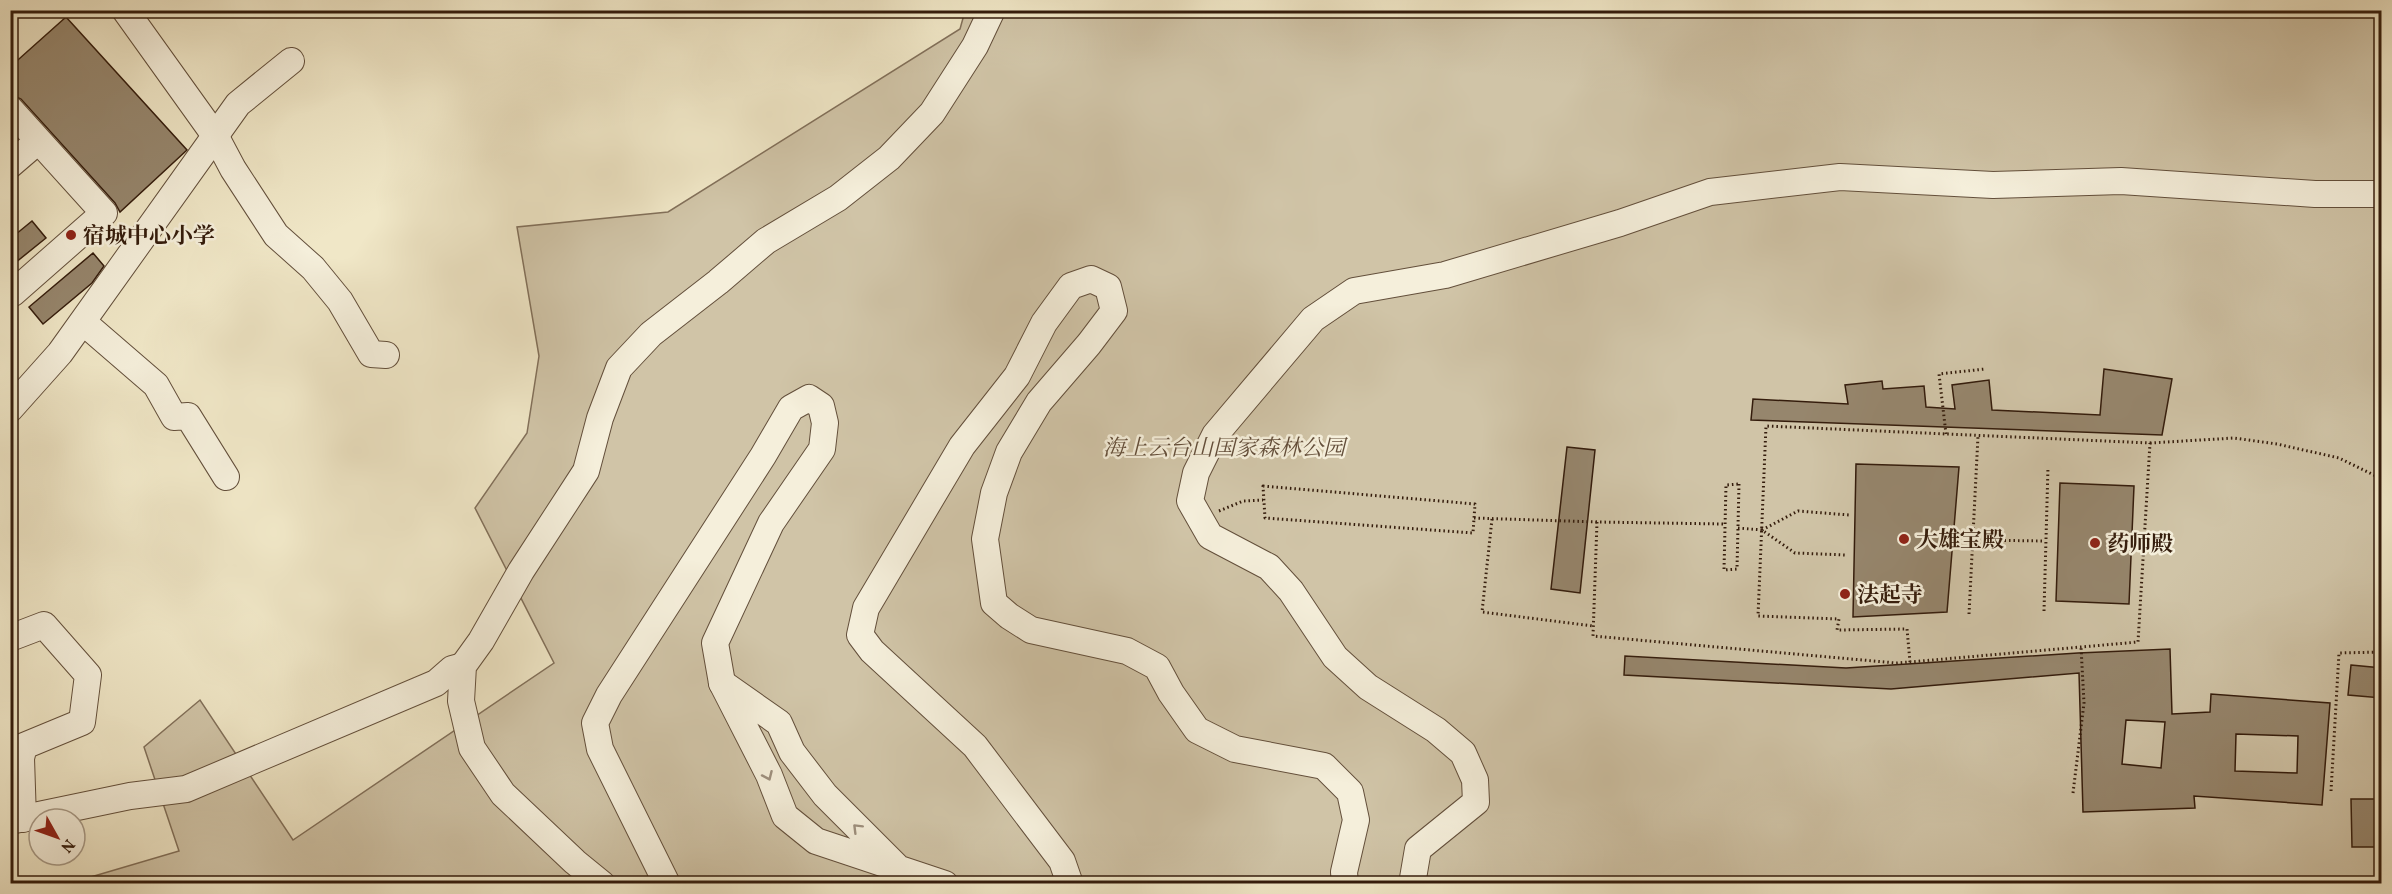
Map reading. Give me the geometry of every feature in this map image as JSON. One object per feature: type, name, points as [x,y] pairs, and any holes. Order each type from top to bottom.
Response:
[{"type":"street","points":[[125,10],[216,137],[233,169],[276,235],[313,268],[340,301],[372,354],[386,355]]},
{"type":"street","points":[[602,884],[575,862],[503,794],[472,748],[461,701],[463,666],[481,641],[521,571],[586,471],[600,418],[619,368],[651,334],[766,241],[838,198],[889,158],[932,113],[975,46],[992,10]]},
{"type":"street","points":[[10,409],[60,353],[238,104],[291,61]]},
{"type":"street","points":[[10,109],[104,213],[13,293]]},
{"type":"street","points":[[10,165],[38,141]]},
{"type":"street","points":[[1412,884],[1418,849],[1476,802],[1475,780],[1463,753],[1436,730],[1368,687],[1335,657],[1291,591],[1269,567],[1210,536],[1190,501],[1196,473],[1215,435],[1313,319],[1354,291],[1445,275],[1620,223],[1710,192],[1840,177],[1993,185],[2121,181],[2315,194],[2382,194]]},
{"type":"street","points":[[1070,884],[1062,861],[975,746],[872,651],[860,635],[866,608],[962,446],[1017,376],[1044,323],[1071,286],[1091,279],[1108,287],[1114,311],[1039,402],[1009,452],[994,493],[985,539],[994,603],[1031,630],[1127,651],[1157,667],[1197,730],[1235,749],[1324,766],[1350,792],[1356,820],[1344,872],[1345,884]]},
{"type":"street","points":[[83,322],[156,385],[174,417],[188,416],[226,477]]},
{"type":"street","points":[[667,884],[600,749],[595,723],[609,694],[670,603],[791,408],[809,398],[821,406],[825,423],[822,449],[771,523],[715,643],[722,682],[769,775],[785,816],[816,841],[945,884]]},
{"type":"street","points":[[10,638],[44,625],[88,675],[82,722],[24,746],[21,758],[17,820],[130,796],[186,789],[436,683],[452,669],[463,666]]},
{"type":"street","points":[[722,682],[779,723],[792,752],[825,795],[899,869]]},
{"type":"path","points":[[1946,434],[1940,374],[1985,369]]},
{"type":"path","points":[[1910,662],[1907,629],[1837,630],[1839,619],[1758,616],[1766,426],[2150,443],[2234,438],[2277,444],[2339,458],[2382,479]]},
{"type":"path","points":[[1969,614],[1978,436]]},
{"type":"path","points":[[1597,522],[1593,636],[1896,663],[2138,642],[2150,443]]},
{"type":"path","points":[[2044,611],[2048,467]]},
{"type":"path","points":[[1726,484],[1739,484],[1737,569],[1724,570],[1724,524],[1726,484]]},
{"type":"path","points":[[1263,486],[1476,504],[1473,533],[1265,518],[1263,500],[1263,486]]},
{"type":"path","points":[[1201,519],[1243,501],[1263,500]]},
{"type":"path","points":[[1762,530],[1798,511],[1849,515]]},
{"type":"path","points":[[1474,518],[1724,524]]},
{"type":"path","points":[[1492,519],[1482,612],[1593,626]]},
{"type":"path","points":[[1738,528],[1762,530],[1795,553],[1846,555]]},
{"type":"path","points":[[1973,540],[2045,542]]},
{"type":"path","points":[[2073,793],[2084,703],[2081,647]]},
{"type":"path","points":[[2331,790],[2339,653],[2382,652]]},
{"type":"green space","name":"海上云台山国家森林公园","points":[[965,11],[2381,11],[2381,883],[67,884],[179,851],[144,747],[200,700],[293,840],[554,663],[475,508],[527,433],[539,356],[517,227],[668,212],[960,29]]},
{"type":"building","points":[[66,17],[187,150],[120,212],[115,203],[21,99],[10,94],[10,67]]},
{"type":"building","points":[[32,221],[46,238],[10,267],[10,239]]},
{"type":"building","points":[[93,253],[104,266],[92,283],[43,324],[29,307]]},
{"type":"building","points":[[2104,369],[2172,379],[2162,435],[1751,420],[1753,399],[1848,404],[1845,385],[1882,381],[1883,389],[1924,386],[1926,407],[1955,409],[1952,385],[1989,380],[1992,410],[2100,415]]},
{"type":"building","points":[[1567,447],[1595,450],[1580,593],[1551,589]]},
{"type":"building","name":"大雄宝殿","points":[[1856,464],[1959,467],[1947,612],[1853,617]]},
{"type":"building","name":"药师殿","points":[[2060,483],[2134,486],[2129,604],[2056,601]]},
{"type":"building","points":[[2170,649],[2172,714],[2210,712],[2211,694],[2330,703],[2322,805],[2194,796],[2195,808],[2083,812],[2079,673],[1891,689],[1624,675],[1625,656],[1846,668]],"holes":[[[2126,720],[2165,722],[2161,768],[2122,764]],[[2236,734],[2298,736],[2297,773],[2235,771]]]},
{"type":"building","points":[[2351,665],[2382,668],[2382,698],[2348,695]]},
{"type":"building","points":[[2351,799],[2382,799],[2382,847],[2352,847]]},
{"type":"place","name":"宿城中心小学","points":[[71,235]]},
{"type":"place","name":"大雄宝殿","points":[[1904,539]]},
{"type":"place","name":"药师殿","points":[[2095,543]]},
{"type":"place","name":"法起寺","points":[[1845,594]]}]
